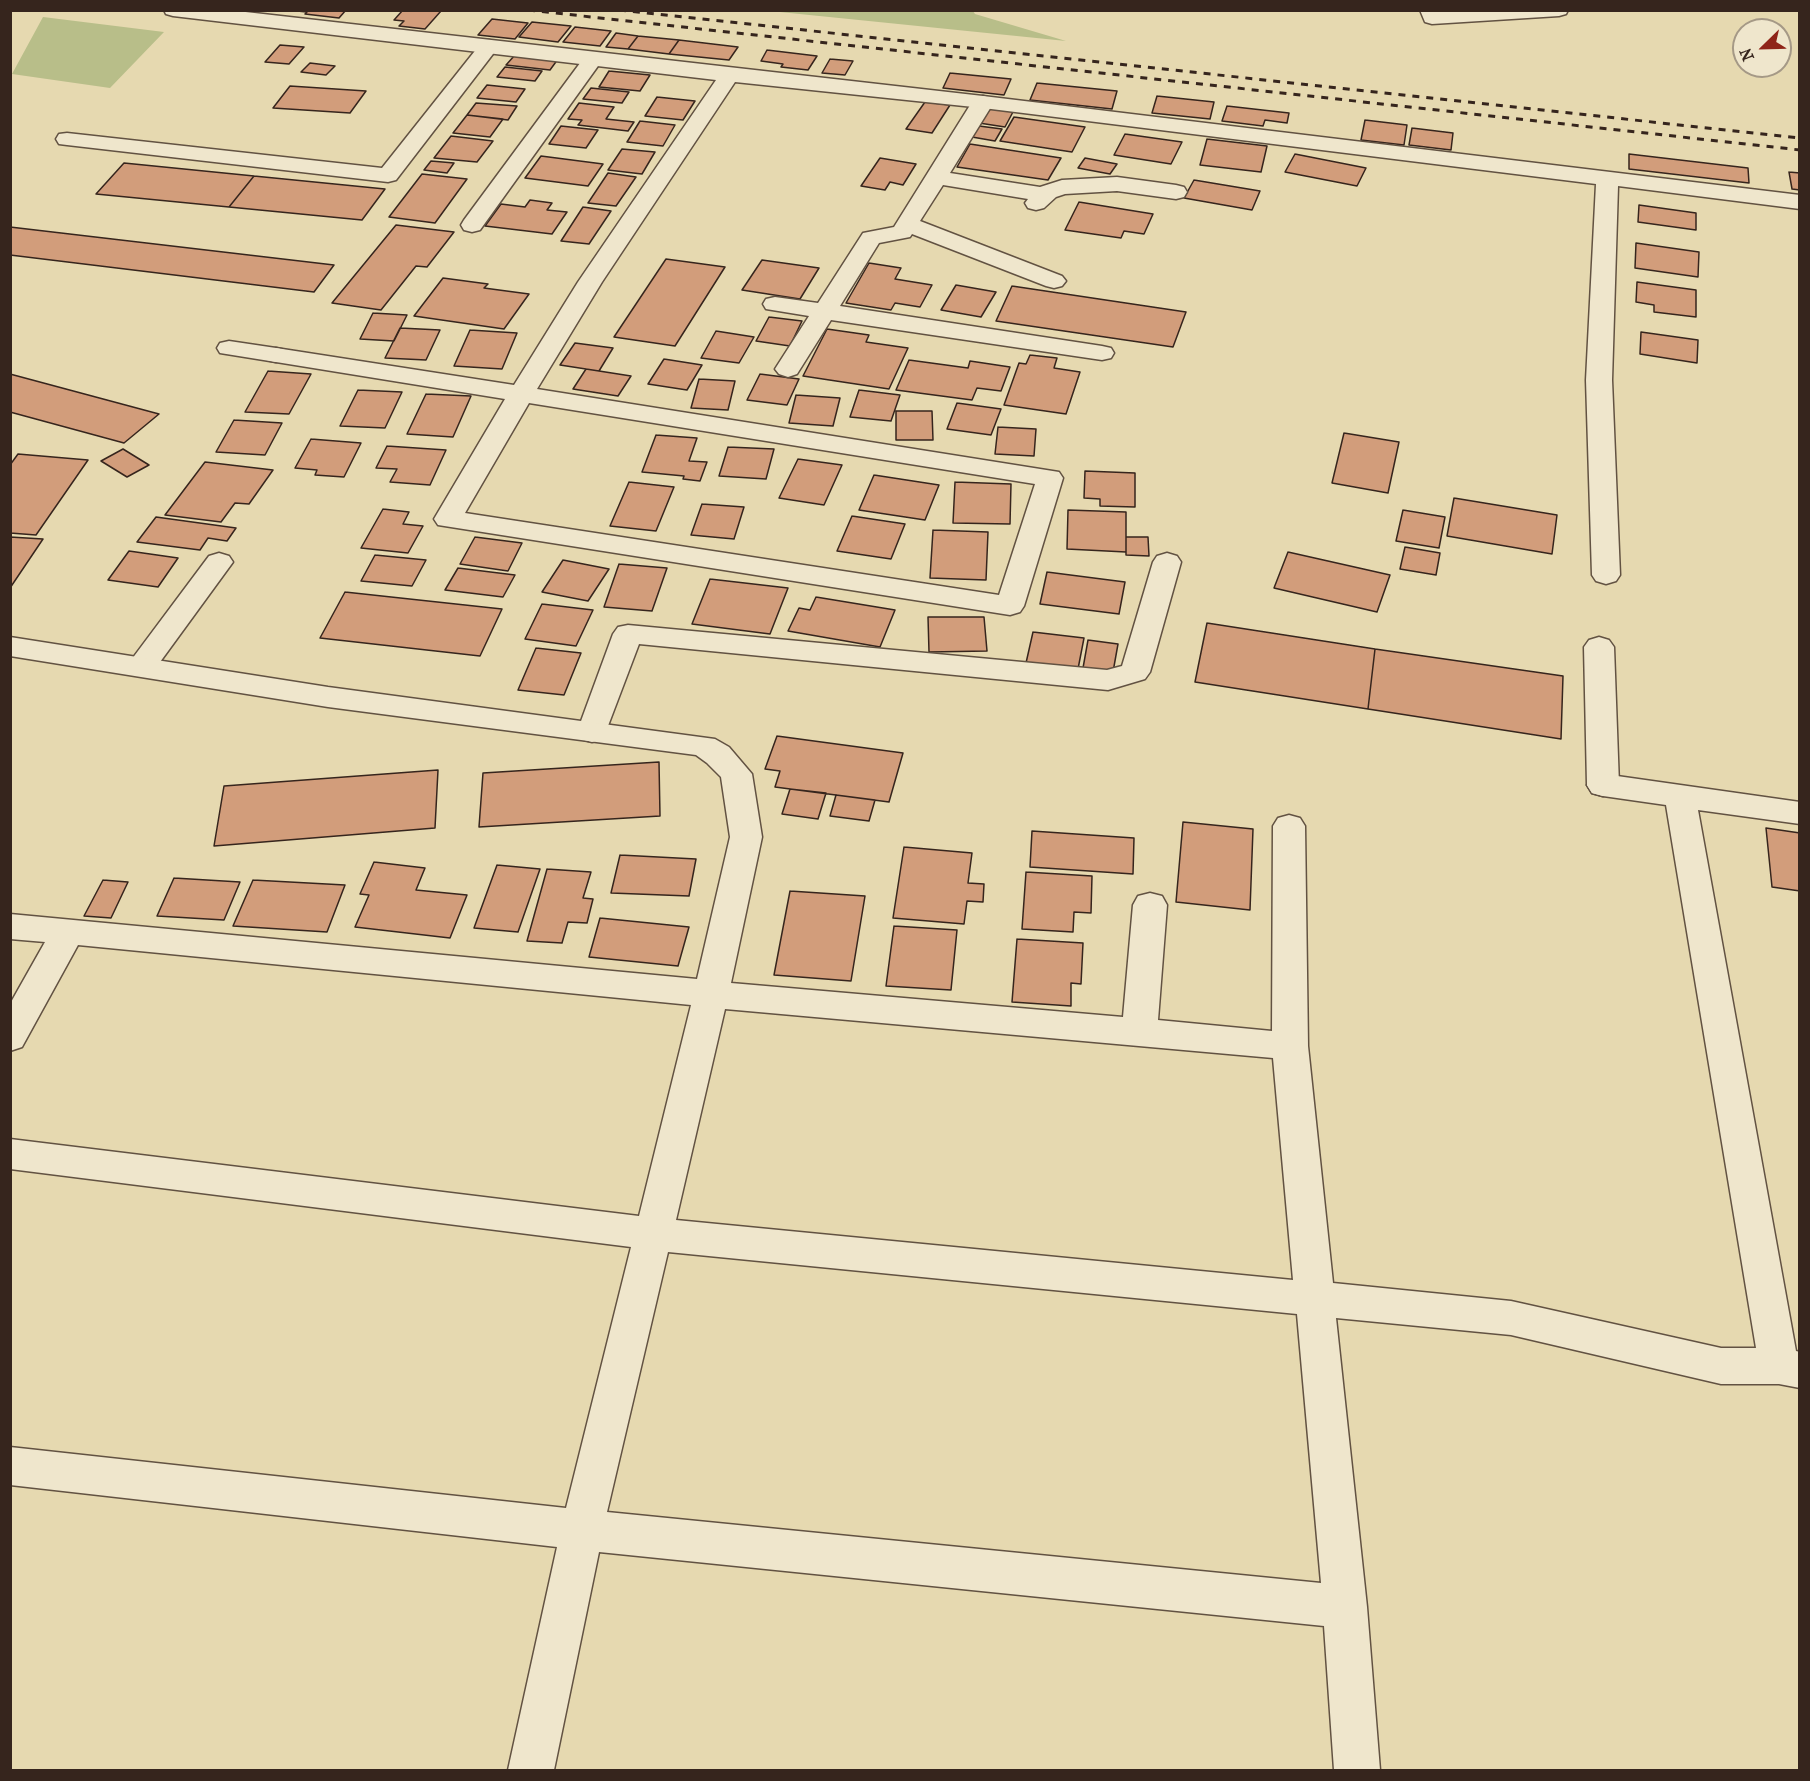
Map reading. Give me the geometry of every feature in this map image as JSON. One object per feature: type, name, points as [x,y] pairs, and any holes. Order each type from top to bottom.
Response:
[{"type":"street","points":[[173,10],[729,75],[983,102],[1800,202]]},
{"type":"street","points":[[1430,10],[1432,18],[1559,10]]},
{"type":"street","points":[[67,139],[388,175],[489,46]]},
{"type":"street","points":[[472,225],[593,59]]},
{"type":"street","points":[[229,348],[276,356],[521,394],[1050,478],[1010,606],[448,519],[521,394],[590,282],[729,75]]},
{"type":"street","points":[[788,369],[871,238],[902,232],[983,102]]},
{"type":"street","points":[[936,177],[1041,199],[1062,187],[1117,184],[1176,192]]},
{"type":"street","points":[[1606,575],[1599,380],[1607,180]]},
{"type":"street","points":[[907,224],[1054,281]]},
{"type":"street","points":[[775,304],[1102,353]]},
{"type":"street","points":[[142,666],[219,562]]},
{"type":"street","points":[[592,732],[628,634],[1108,680],[1135,672],[1167,562]]},
{"type":"street","points":[[10,646],[328,697],[704,746],[718,755],[736,774],[746,837],[711,994],[582,1530],[531,1770]]},
{"type":"street","points":[[1599,647],[1603,785],[1800,813]]},
{"type":"street","points":[[10,1154],[653,1234],[1511,1318],[1721,1366],[1789,1368],[1680,796]]},
{"type":"street","points":[[1289,826],[1290,1046],[1345,1607],[1357,1770]]},
{"type":"street","points":[[1139,1033],[1150,905]]},
{"type":"street","points":[[10,926],[711,994],[1290,1046]]},
{"type":"street","points":[[10,1037],[69,930]]},
{"type":"street","points":[[10,1466],[582,1530],[1345,1607]]},
{"type":"green space","points":[[770,11],[973,11],[975,14],[1066,41]]},
{"type":"green space","points":[[43,17],[164,32],[110,88],[12,74]]},
{"type":"building","points":[[346,10],[339,18],[297,11]]},
{"type":"building","points":[[403,10],[441,11],[425,29],[399,26],[404,21],[394,20]]},
{"type":"building","points":[[492,19],[528,23],[515,39],[478,35]]},
{"type":"building","points":[[532,22],[571,26],[558,42],[519,37]]},
{"type":"building","points":[[575,27],[611,31],[600,46],[563,42]]},
{"type":"building","points":[[616,33],[638,36],[628,49],[606,47]]},
{"type":"building","points":[[638,36],[679,40],[669,54],[628,49]]},
{"type":"building","points":[[679,40],[738,47],[729,60],[669,54]]},
{"type":"building","points":[[280,45],[304,47],[289,64],[265,62]]},
{"type":"building","points":[[767,50],[817,56],[808,70],[781,67],[783,64],[761,61]]},
{"type":"building","points":[[515,55],[558,59],[550,70],[506,65]]},
{"type":"building","points":[[830,59],[853,61],[845,75],[822,73]]},
{"type":"building","points":[[310,63],[335,66],[326,75],[301,72]]},
{"type":"building","points":[[505,67],[542,71],[535,81],[497,77]]},
{"type":"building","points":[[609,71],[650,75],[640,91],[599,87]]},
{"type":"building","points":[[950,73],[1011,79],[1004,95],[943,88]]},
{"type":"building","points":[[1037,83],[1117,91],[1112,109],[1030,100]]},
{"type":"building","points":[[487,85],[525,89],[516,102],[477,98]]},
{"type":"building","points":[[290,86],[366,91],[350,113],[273,108]]},
{"type":"building","points":[[591,88],[629,92],[622,103],[583,99]]},
{"type":"building","points":[[1157,96],[1214,102],[1210,119],[1152,113]]},
{"type":"building","points":[[657,97],[695,101],[683,120],[645,116]]},
{"type":"building","points":[[925,102],[950,105],[932,133],[906,129]]},
{"type":"building","points":[[476,103],[517,106],[508,120],[467,115]]},
{"type":"building","points":[[579,103],[614,107],[606,119],[634,122],[628,131],[578,125],[582,120],[568,119]]},
{"type":"building","points":[[1227,106],[1289,113],[1287,123],[1265,120],[1263,126],[1222,121]]},
{"type":"building","points":[[989,107],[1014,110],[1005,127],[979,123]]},
{"type":"building","points":[[467,115],[503,119],[490,137],[453,133]]},
{"type":"building","points":[[1014,117],[1085,127],[1072,152],[1000,141]]},
{"type":"building","points":[[1365,120],[1407,125],[1404,145],[1361,140]]},
{"type":"building","points":[[640,121],[675,125],[663,146],[627,142]]},
{"type":"building","points":[[561,126],[598,130],[586,148],[549,144]]},
{"type":"building","points":[[979,126],[1002,129],[995,141],[972,137]]},
{"type":"building","points":[[1412,128],[1453,133],[1451,150],[1409,145]]},
{"type":"building","points":[[1125,134],[1182,142],[1171,164],[1114,155]]},
{"type":"building","points":[[451,136],[493,141],[477,162],[434,158]]},
{"type":"building","points":[[1207,139],[1267,146],[1261,172],[1200,165]]},
{"type":"building","points":[[970,144],[1061,158],[1048,180],[957,167]]},
{"type":"building","points":[[622,149],[655,152],[642,174],[608,170]]},
{"type":"building","points":[[1295,154],[1366,168],[1357,186],[1285,172]]},
{"type":"building","points":[[1629,154],[1748,168],[1749,183],[1629,169]]},
{"type":"building","points":[[541,156],[603,164],[588,186],[525,178]]},
{"type":"building","points":[[880,158],[916,164],[903,185],[890,182],[885,190],[861,186]]},
{"type":"building","points":[[1085,158],[1117,164],[1110,174],[1078,168]]},
{"type":"building","points":[[431,161],[454,163],[447,173],[424,170]]},
{"type":"building","points":[[124,163],[254,176],[229,207],[96,194]]},
{"type":"building","points":[[1789,172],[1800,173],[1800,190],[1792,189]]},
{"type":"building","points":[[608,173],[636,177],[616,206],[588,203]]},
{"type":"building","points":[[422,174],[467,179],[435,223],[389,217]]},
{"type":"building","points":[[254,176],[385,189],[362,220],[229,207]]},
{"type":"building","points":[[1194,180],[1260,191],[1252,210],[1184,198]]},
{"type":"building","points":[[530,200],[552,203],[547,210],[567,212],[552,234],[485,226],[501,204],[525,207]]},
{"type":"building","points":[[1079,202],[1153,214],[1144,234],[1124,231],[1121,238],[1065,230]]},
{"type":"building","points":[[1639,205],[1696,213],[1696,230],[1638,222]]},
{"type":"building","points":[[583,207],[611,211],[589,244],[561,241]]},
{"type":"building","points":[[396,225],[454,232],[427,267],[416,266],[381,310],[332,303]]},
{"type":"building","points":[[10,227],[334,265],[314,292],[10,255]]},
{"type":"building","points":[[1636,243],[1699,252],[1698,277],[1635,268]]},
{"type":"building","points":[[666,259],[725,267],[675,346],[614,337]]},
{"type":"building","points":[[762,260],[819,268],[800,299],[742,290]]},
{"type":"building","points":[[869,263],[901,268],[895,279],[932,285],[920,307],[895,303],[891,310],[846,303]]},
{"type":"building","points":[[443,278],[488,284],[484,288],[529,294],[504,329],[414,316]]},
{"type":"building","points":[[1637,282],[1696,290],[1696,317],[1654,312],[1654,305],[1636,302]]},
{"type":"building","points":[[956,285],[996,292],[981,317],[941,310]]},
{"type":"building","points":[[1012,286],[1186,312],[1173,347],[996,321]]},
{"type":"building","points":[[373,313],[407,315],[394,341],[360,339]]},
{"type":"building","points":[[769,317],[802,321],[790,346],[756,341]]},
{"type":"building","points":[[400,328],[440,330],[426,360],[385,358]]},
{"type":"building","points":[[827,329],[869,335],[866,342],[908,348],[889,389],[803,376]]},
{"type":"building","points":[[470,330],[517,333],[502,369],[454,366]]},
{"type":"building","points":[[716,331],[754,337],[739,363],[701,358]]},
{"type":"building","points":[[1641,332],[1698,340],[1697,363],[1640,354]]},
{"type":"building","points":[[575,343],[613,348],[599,371],[560,365]]},
{"type":"building","points":[[1030,355],[1057,358],[1054,368],[1080,372],[1066,414],[1004,405],[1019,363],[1026,364]]},
{"type":"building","points":[[664,359],[702,365],[687,390],[648,384]]},
{"type":"building","points":[[909,360],[968,368],[970,361],[1010,367],[1001,391],[977,388],[972,400],[896,390]]},
{"type":"building","points":[[586,369],[631,376],[618,396],[573,389]]},
{"type":"building","points":[[268,371],[311,374],[289,414],[245,412]]},
{"type":"building","points":[[10,374],[159,414],[124,443],[10,412]]},
{"type":"building","points":[[760,374],[799,379],[787,405],[747,400]]},
{"type":"building","points":[[699,379],[735,381],[728,410],[691,408]]},
{"type":"building","points":[[358,390],[402,392],[385,428],[340,426]]},
{"type":"building","points":[[859,390],[900,395],[891,421],[850,417]]},
{"type":"building","points":[[426,394],[471,396],[453,437],[407,434]]},
{"type":"building","points":[[796,395],[840,398],[833,426],[789,423]]},
{"type":"building","points":[[957,403],[1001,409],[991,435],[947,429]]},
{"type":"building","points":[[896,411],[932,411],[933,440],[896,440]]},
{"type":"building","points":[[234,420],[282,423],[265,455],[216,452]]},
{"type":"building","points":[[998,427],[1036,429],[1034,456],[995,454]]},
{"type":"building","points":[[1344,433],[1399,442],[1388,493],[1332,483]]},
{"type":"building","points":[[656,435],[697,438],[689,461],[707,462],[700,481],[683,479],[684,476],[642,472]]},
{"type":"building","points":[[311,439],[361,443],[344,477],[315,475],[317,470],[295,468]]},
{"type":"building","points":[[387,446],[446,450],[430,485],[390,482],[397,469],[376,468]]},
{"type":"building","points":[[728,447],[774,449],[766,479],[719,476]]},
{"type":"building","points":[[123,449],[149,465],[127,477],[101,461]]},
{"type":"building","points":[[18,454],[88,460],[36,535],[10,533],[10,465]]},
{"type":"building","points":[[798,459],[842,465],[824,505],[779,498]]},
{"type":"building","points":[[205,462],[273,470],[249,504],[235,503],[221,522],[165,515]]},
{"type":"building","points":[[1085,471],[1135,473],[1135,507],[1100,506],[1100,499],[1084,498]]},
{"type":"building","points":[[874,475],[939,485],[925,520],[859,510]]},
{"type":"building","points":[[629,482],[674,487],[656,531],[610,526]]},
{"type":"building","points":[[955,482],[1011,484],[1010,524],[953,523]]},
{"type":"building","points":[[1454,498],[1557,515],[1552,554],[1447,536]]},
{"type":"building","points":[[702,504],[744,507],[734,539],[691,535]]},
{"type":"building","points":[[383,509],[409,512],[403,524],[423,526],[408,553],[361,548]]},
{"type":"building","points":[[1068,510],[1126,512],[1126,552],[1067,549]]},
{"type":"building","points":[[1403,510],[1445,517],[1439,548],[1396,541]]},
{"type":"building","points":[[852,516],[905,524],[891,559],[837,551]]},
{"type":"building","points":[[156,517],[236,528],[227,541],[208,538],[200,550],[137,542]]},
{"type":"building","points":[[933,530],[988,532],[986,580],[930,578]]},
{"type":"building","points":[[10,537],[43,539],[10,588]]},
{"type":"building","points":[[475,537],[522,543],[508,571],[460,564]]},
{"type":"building","points":[[1126,537],[1148,537],[1149,556],[1126,555]]},
{"type":"building","points":[[1405,547],[1440,553],[1436,575],[1400,569]]},
{"type":"building","points":[[129,551],[178,558],[158,587],[108,580]]},
{"type":"building","points":[[1288,552],[1390,575],[1377,612],[1274,588]]},
{"type":"building","points":[[375,555],[426,560],[412,586],[361,581]]},
{"type":"building","points":[[563,560],[609,569],[588,601],[542,592]]},
{"type":"building","points":[[619,564],[667,568],[652,611],[604,607]]},
{"type":"building","points":[[458,568],[515,575],[503,597],[445,590]]},
{"type":"building","points":[[1047,572],[1125,582],[1119,614],[1040,604]]},
{"type":"building","points":[[710,579],[788,588],[770,634],[692,624]]},
{"type":"building","points":[[345,592],[502,609],[480,656],[320,638]]},
{"type":"building","points":[[816,597],[895,610],[880,647],[788,631],[799,608],[810,610]]},
{"type":"building","points":[[542,604],[593,610],[576,646],[525,639]]},
{"type":"building","points":[[928,617],[984,617],[987,651],[929,652]]},
{"type":"building","points":[[1207,623],[1375,649],[1368,709],[1195,682]]},
{"type":"building","points":[[1033,632],[1084,638],[1078,669],[1026,663]]},
{"type":"building","points":[[1088,640],[1118,644],[1113,672],[1083,668]]},
{"type":"building","points":[[536,648],[581,653],[564,695],[518,690]]},
{"type":"building","points":[[1375,649],[1563,676],[1561,739],[1368,709]]},
{"type":"building","points":[[777,736],[903,753],[889,802],[775,787],[780,771],[765,769]]},
{"type":"building","points":[[659,762],[660,816],[479,827],[483,773]]},
{"type":"building","points":[[438,770],[435,828],[214,846],[224,786]]},
{"type":"building","points":[[790,789],[826,793],[818,819],[782,814]]},
{"type":"building","points":[[836,795],[875,800],[869,821],[830,816]]},
{"type":"building","points":[[1183,822],[1253,829],[1250,910],[1176,902]]},
{"type":"building","points":[[1766,828],[1800,833],[1800,891],[1772,887]]},
{"type":"building","points":[[1032,831],[1134,838],[1133,874],[1030,867]]},
{"type":"building","points":[[904,847],[972,853],[968,883],[984,884],[983,902],[967,901],[964,924],[893,918]]},
{"type":"building","points":[[620,855],[696,859],[689,896],[611,893]]},
{"type":"building","points":[[374,862],[425,868],[416,890],[467,895],[450,938],[355,927],[369,895],[360,894]]},
{"type":"building","points":[[497,865],[540,869],[518,932],[474,928]]},
{"type":"building","points":[[547,869],[591,872],[583,898],[593,899],[587,923],[568,922],[562,943],[527,941]]},
{"type":"building","points":[[1026,872],[1092,876],[1091,913],[1074,912],[1073,932],[1022,929]]},
{"type":"building","points":[[174,878],[240,882],[224,920],[157,916]]},
{"type":"building","points":[[103,880],[128,882],[111,918],[84,916]]},
{"type":"building","points":[[253,880],[345,885],[327,932],[233,926]]},
{"type":"building","points":[[790,891],[865,896],[851,981],[774,975]]},
{"type":"building","points":[[600,918],[689,927],[678,966],[589,957]]},
{"type":"building","points":[[894,926],[957,930],[951,990],[886,986]]},
{"type":"building","points":[[1017,939],[1083,943],[1081,984],[1071,983],[1071,1006],[1012,1002]]},
{"type":"railway","points":[[528,10],[1800,150]]},
{"type":"railway","points":[[619,10],[1800,138]]}]
